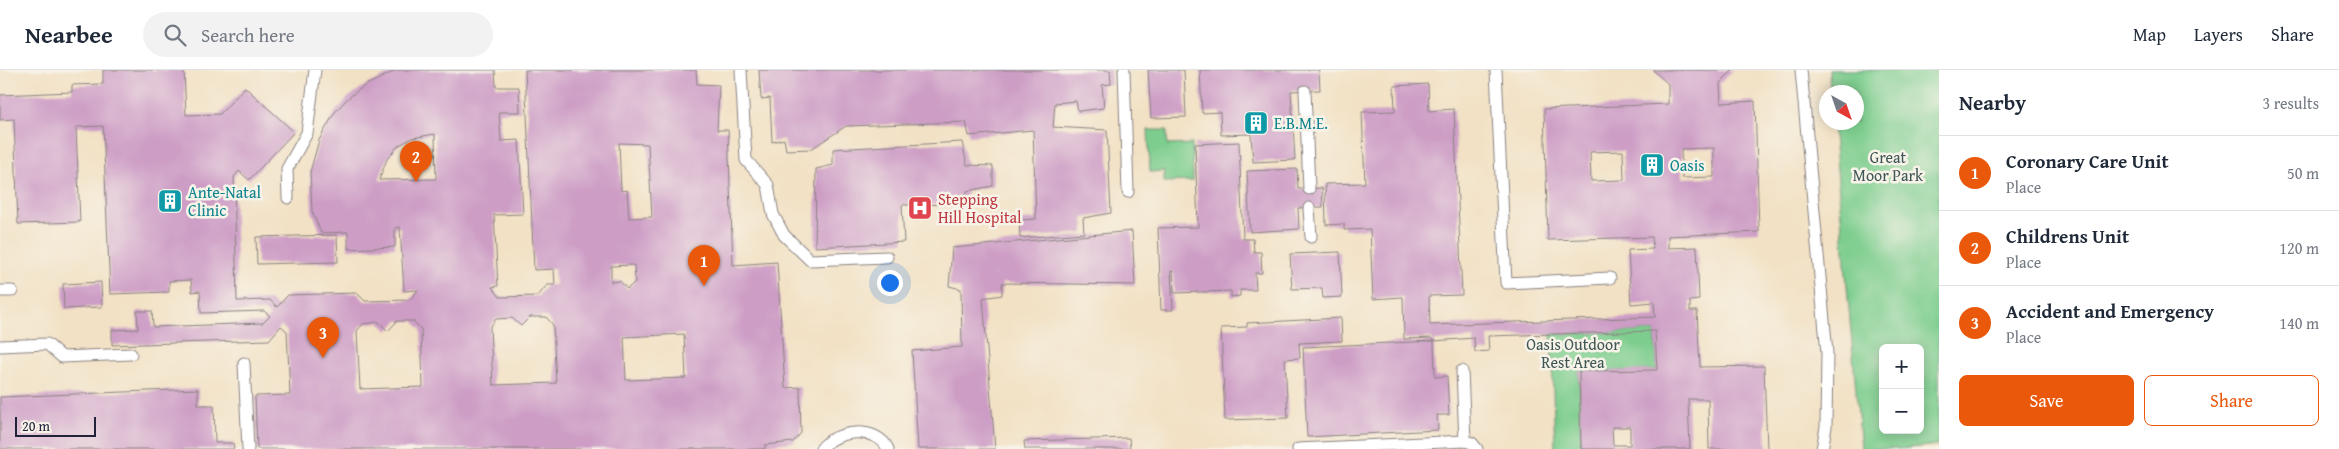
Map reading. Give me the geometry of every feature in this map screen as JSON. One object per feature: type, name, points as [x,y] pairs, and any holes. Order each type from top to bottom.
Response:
[{"type":"lane","points":[[288,198],[287,169],[307,133],[315,70]]},
{"type":"lane","points":[[741,70],[746,160],[768,185],[773,214],[784,235],[810,260],[887,257]]},
{"type":"lane","points":[[1124,70],[1128,192]]},
{"type":"lane","points":[[1496,70],[1506,283],[1610,278]]},
{"type":"lane","points":[[1802,70],[1827,353],[1826,427],[1822,449]]},
{"type":"lane","points":[[1305,91],[1309,189]]},
{"type":"lane","points":[[1309,208],[1311,237]]},
{"type":"lane","points":[[0,291],[12,291]]},
{"type":"lane","points":[[0,346],[47,344],[62,358],[131,354]]},
{"type":"lane","points":[[244,363],[248,449]]},
{"type":"lane","points":[[1462,372],[1465,441]]},
{"type":"lane","points":[[821,449],[829,441],[840,436],[866,433],[877,436],[885,442],[888,449]]},
{"type":"lane","points":[[1298,449],[1465,441],[1472,443],[1477,449]]},
{"type":"green space","name":"Great Moor Park","points":[[1829,70],[1939,70],[1939,445],[1899,449],[1861,449],[1834,130],[1864,130],[1864,85],[1830,85]]},
{"type":"green space","points":[[1148,130],[1167,130],[1167,145],[1192,144],[1193,181],[1164,182],[1164,171],[1150,172]]},
{"type":"green space","name":"Oasis Outdoor Rest Area","points":[[1655,331],[1657,370],[1579,372],[1581,449],[1555,449],[1551,334]]},
{"type":"building","points":[[103,70],[184,70],[186,115],[220,114],[245,87],[294,132],[249,180],[239,171],[234,177],[237,301],[270,300],[277,307],[288,295],[357,293],[365,301],[410,300],[418,290],[404,291],[400,227],[395,228],[395,247],[348,249],[348,232],[321,233],[312,211],[310,172],[319,140],[335,112],[348,98],[364,86],[397,70],[495,70],[496,87],[519,87],[520,112],[499,112],[501,141],[519,140],[523,214],[494,215],[498,286],[492,287],[500,297],[538,296],[547,285],[555,285],[554,269],[534,270],[525,70],[696,70],[697,84],[719,85],[717,130],[728,130],[733,265],[777,262],[785,388],[800,387],[801,433],[793,442],[765,445],[765,449],[257,449],[255,396],[290,395],[287,331],[281,326],[269,340],[112,345],[112,330],[138,329],[137,311],[152,311],[153,327],[263,323],[270,316],[264,311],[201,313],[200,291],[192,292],[191,280],[169,281],[169,292],[110,294],[103,126],[76,127],[80,222],[18,224],[14,119],[0,120],[0,95],[72,92],[72,85],[103,84]],"holes":[[[435,134],[436,179],[379,180],[387,159],[398,146],[412,138]],[[619,143],[648,144],[652,217],[629,218],[627,190],[621,191]],[[634,265],[635,282],[627,289],[620,281],[611,282],[611,266]],[[530,317],[546,317],[553,325],[556,383],[493,385],[490,327],[496,319],[512,318],[521,326]],[[397,321],[413,321],[421,329],[423,387],[360,389],[357,331],[363,324],[379,322],[388,331]],[[684,334],[686,378],[626,380],[624,337]]]},
{"type":"building","points":[[759,70],[1110,70],[1111,84],[1102,85],[1104,108],[1078,111],[1076,101],[1055,103],[1053,127],[1107,130],[1111,213],[1083,218],[1084,233],[1020,238],[1019,220],[1036,219],[1033,130],[969,136],[966,122],[846,126],[811,149],[786,150],[784,139],[772,142],[770,98],[761,99]]},
{"type":"building","points":[[1148,70],[1184,70],[1186,117],[1151,118]]},
{"type":"building","name":"E.B.M.E.","points":[[1200,70],[1319,70],[1320,90],[1291,91],[1295,160],[1253,162],[1251,134],[1221,135],[1220,112],[1202,113]]},
{"type":"building","points":[[1653,70],[1733,70],[1720,83],[1721,103],[1755,101],[1759,232],[1668,236],[1668,248],[1697,247],[1699,300],[1690,301],[1690,311],[1697,311],[1700,367],[1764,366],[1767,449],[1709,449],[1708,399],[1688,399],[1690,449],[1581,449],[1579,371],[1657,370],[1655,331],[1488,336],[1489,351],[1475,352],[1474,338],[1434,341],[1431,338],[1404,339],[1403,297],[1373,299],[1370,229],[1344,230],[1344,224],[1326,225],[1325,184],[1365,183],[1362,112],[1395,111],[1394,86],[1428,84],[1429,111],[1454,109],[1462,295],[1429,296],[1430,325],[1655,317],[1654,302],[1631,304],[1628,250],[1653,249],[1652,237],[1548,240],[1544,109],[1668,104],[1668,84]],"holes":[[[1714,148],[1714,177],[1682,178],[1681,149]],[[1623,151],[1624,180],[1591,181],[1590,152]],[[1612,427],[1630,427],[1630,445],[1613,445]]]},
{"type":"building","points":[[962,142],[967,165],[993,166],[993,186],[967,191],[965,204],[902,205],[904,242],[815,247],[816,169],[833,165],[833,149]]},
{"type":"building","points":[[1239,142],[1243,239],[1253,239],[1254,252],[1261,252],[1262,273],[1255,273],[1256,290],[1240,290],[1240,296],[1231,297],[1231,291],[1174,293],[1173,271],[1171,271],[1173,310],[1161,310],[1158,228],[1198,227],[1195,144]]},
{"type":"building","points":[[1297,169],[1298,189],[1322,188],[1323,207],[1298,208],[1299,229],[1250,232],[1247,171]]},
{"type":"building","points":[[1132,231],[1135,285],[1002,283],[1002,295],[983,298],[995,449],[918,449],[912,351],[962,347],[961,289],[949,286],[952,248]]},
{"type":"building","points":[[337,235],[338,262],[257,264],[256,237]]},
{"type":"building","points":[[1340,252],[1342,297],[1323,298],[1322,288],[1292,289],[1290,254]]},
{"type":"building","points":[[101,282],[102,307],[64,309],[63,284]]},
{"type":"building","points":[[1341,318],[1342,341],[1299,343],[1300,358],[1285,359],[1288,418],[1225,420],[1221,328],[1247,327],[1247,323]]},
{"type":"building","points":[[1434,341],[1435,377],[1447,376],[1449,415],[1437,415],[1438,430],[1307,437],[1303,347]]},
{"type":"building","points":[[198,389],[198,405],[214,405],[215,443],[233,443],[234,449],[0,449],[0,397]]},
{"type":"building","points":[[1129,438],[1130,449],[1025,449],[1024,441]]},
{"type":"place","name":"E.B.M.E.","points":[[1256,123]]},
{"type":"place","name":"Oasis","points":[[1652,165]]},
{"type":"place","name":"Childrens Unit","points":[[416,182]]},
{"type":"place","name":"Ante-Natal Clinic","points":[[170,201]]},
{"type":"place","name":"Stepping Hill Hospital","points":[[920,208]]},
{"type":"place","name":"Coronary Care Unit","points":[[704,286]]},
{"type":"place","name":"Accident and Emergency","points":[[323,358]]}]
